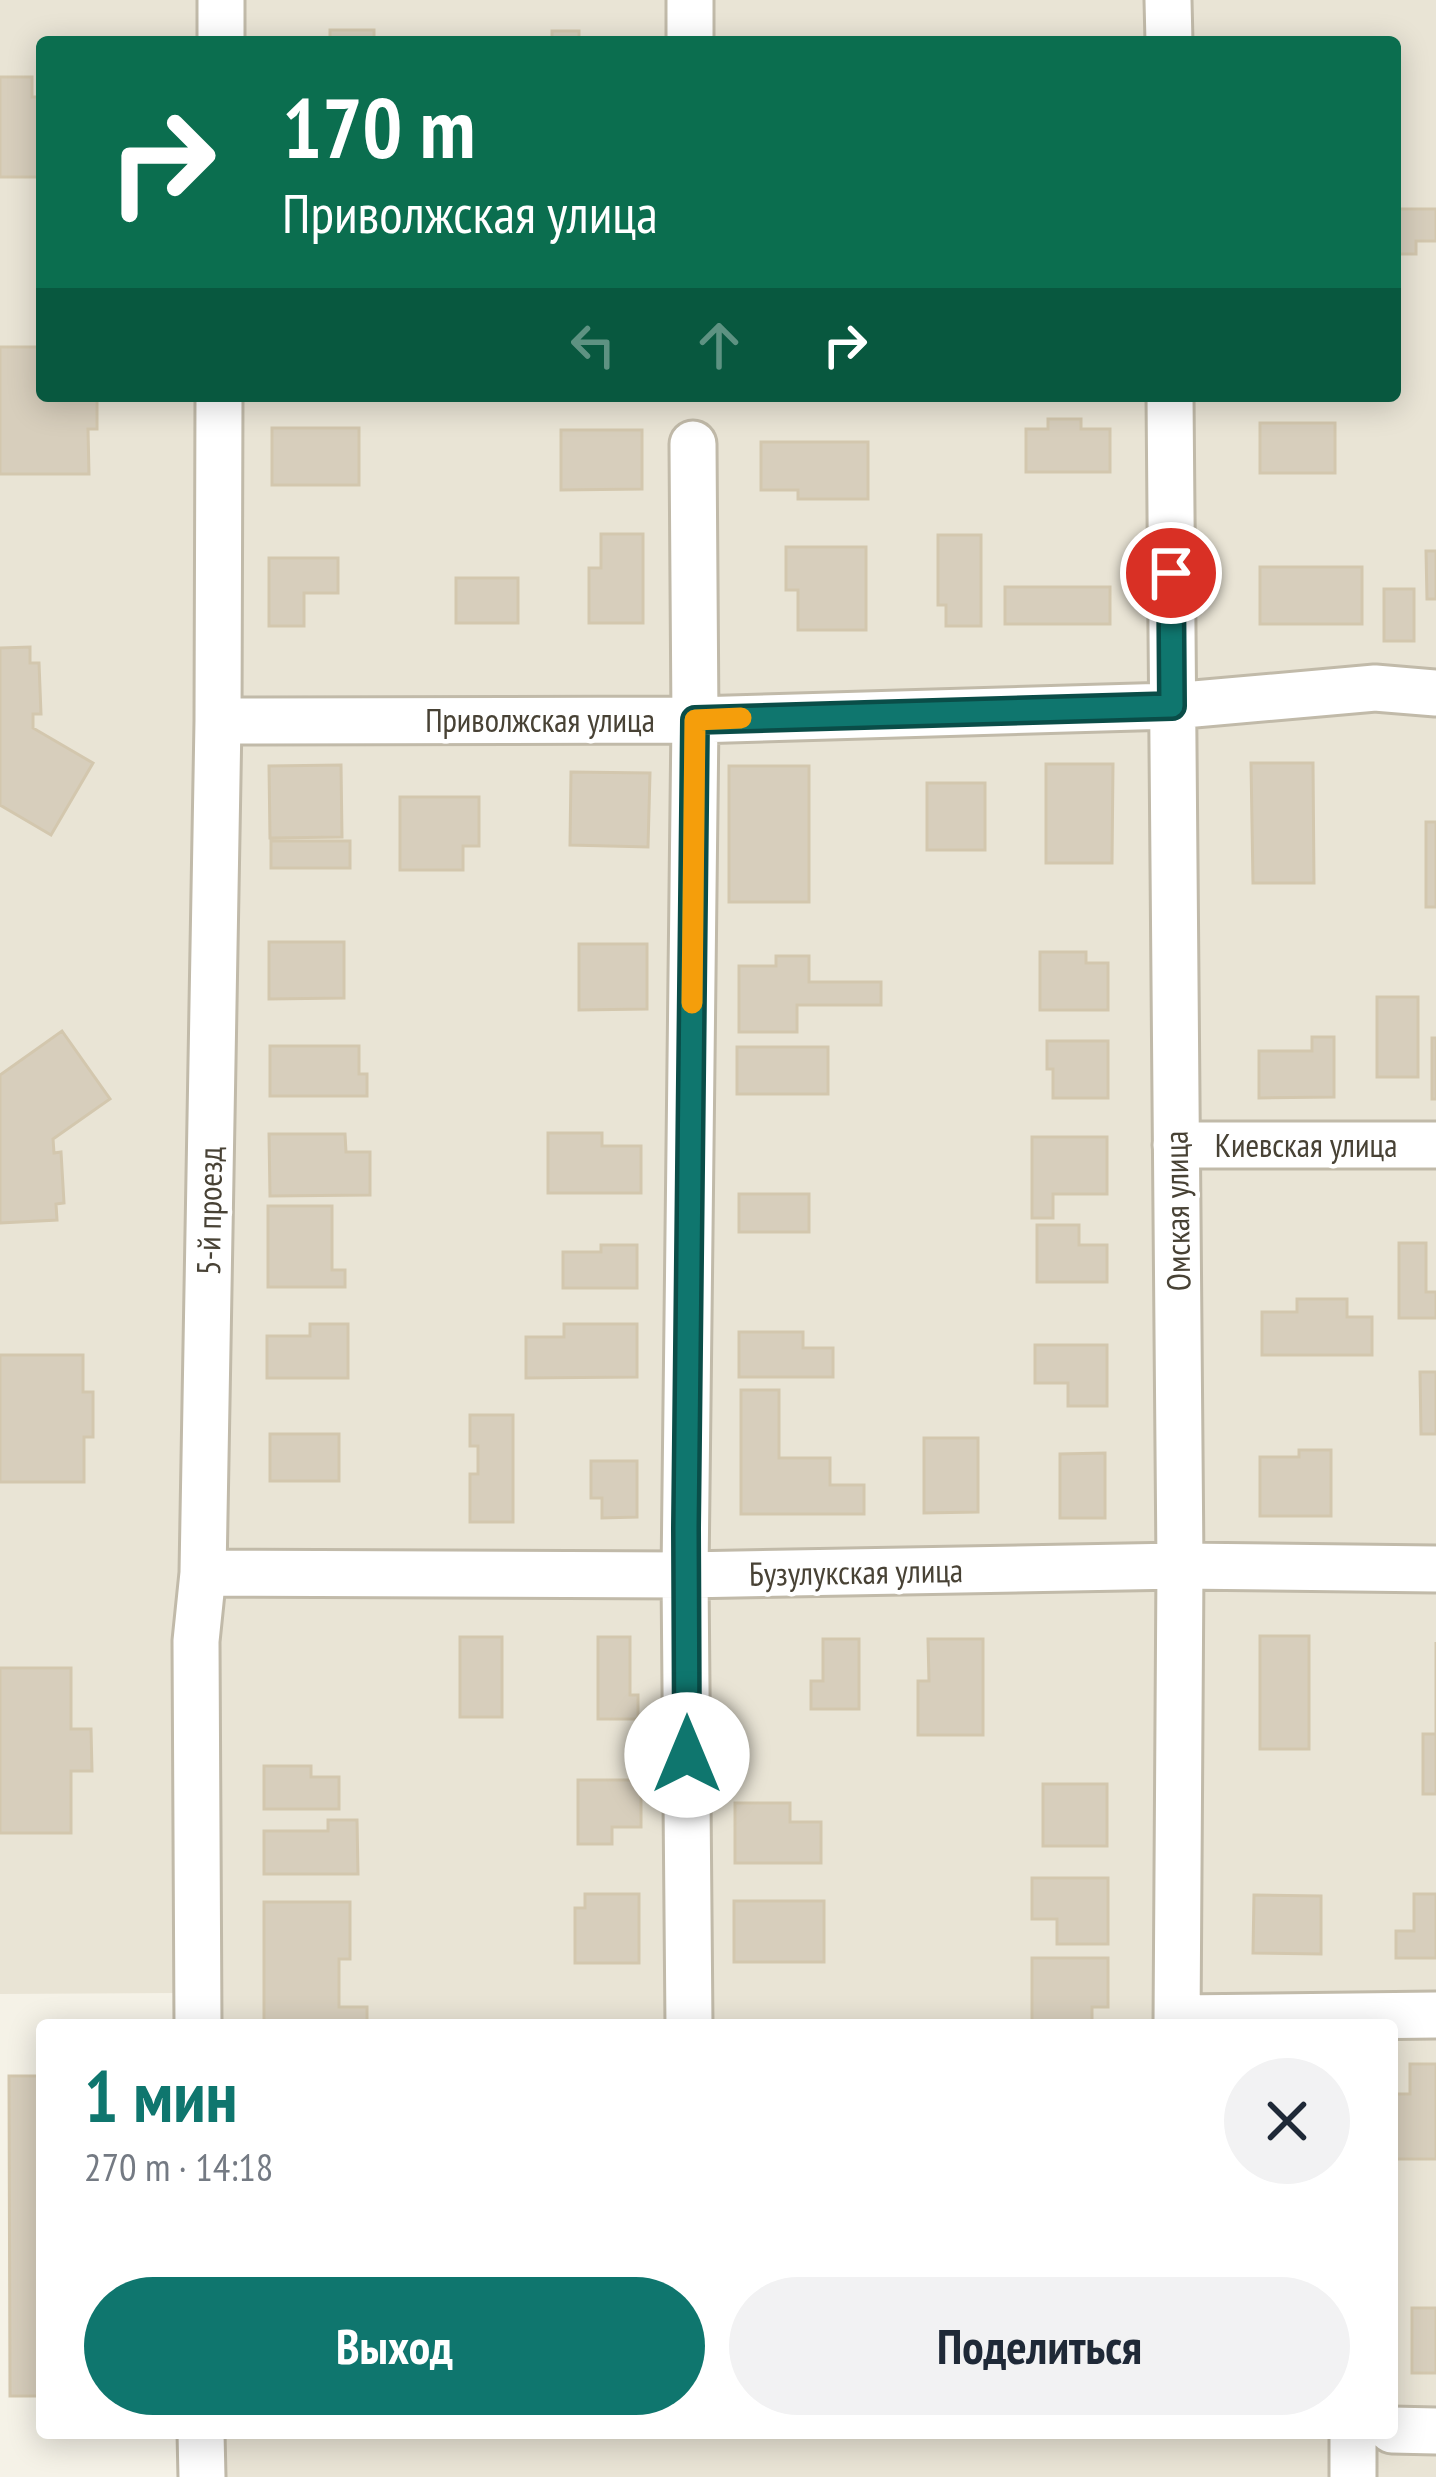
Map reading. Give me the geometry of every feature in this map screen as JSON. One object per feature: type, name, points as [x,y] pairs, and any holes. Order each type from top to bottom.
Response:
[{"type":"street","points":[[221,0],[221,36]]},
{"type":"street","points":[[690,0],[690,36]]},
{"type":"street","points":[[1168,0],[1169,36]]},
{"type":"street","name":"5-й проезд","points":[[198,2019],[196,1642],[203,1573],[219,402]]},
{"type":"street","name":"Омская улица","points":[[1170,402],[1180,1566],[1177,2019]]},
{"type":"street","points":[[688,2019],[693,444]]},
{"type":"street","name":"Приволжская улица","points":[[218,721],[695,720],[1172,706],[1375,688],[1436,693]]},
{"type":"street","name":"Киевская улица","points":[[1176,1145],[1436,1145]]},
{"type":"street","name":"Бузулукская улица","points":[[203,1573],[686,1575],[1180,1566],[1436,1569]]},
{"type":"street","points":[[1263,2019],[1436,2015]]},
{"type":"street","points":[[1398,2430],[1436,2431]]},
{"type":"street","points":[[201,2439],[202,2477]]},
{"type":"street","points":[[1353,2439],[1353,2477]]},
{"type":"shaded area","points":[[0,0],[1436,0],[1436,2477],[180,2477],[179,2439],[1398,2439],[1398,2019],[177,2019],[176,1993],[0,1994]]},
{"type":"building","points":[[330,30],[374,30],[374,36],[330,36]]},
{"type":"building","points":[[552,31],[579,31],[579,36],[552,36]]},
{"type":"building","points":[[0,77],[32,77],[36,177],[0,177]]},
{"type":"building","points":[[1401,209],[1436,209],[1436,241],[1416,241],[1416,254],[1401,254]]},
{"type":"building","points":[[0,347],[36,347],[36,402],[97,402],[97,429],[88,429],[89,474],[0,474]]},
{"type":"building","points":[[1048,419],[1081,419],[1081,429],[1110,429],[1110,472],[1026,472],[1026,429],[1048,429]]},
{"type":"building","points":[[1260,423],[1335,423],[1335,473],[1260,473]]},
{"type":"building","points":[[272,428],[359,428],[359,485],[272,485]]},
{"type":"building","points":[[561,430],[642,430],[642,489],[561,490]]},
{"type":"building","points":[[761,442],[868,442],[868,499],[798,499],[798,490],[761,490]]},
{"type":"building","points":[[601,534],[643,534],[643,623],[589,623],[589,568],[601,568]]},
{"type":"building","points":[[938,535],[981,535],[981,626],[946,626],[946,605],[938,605]]},
{"type":"building","points":[[786,547],[866,547],[866,630],[798,630],[798,590],[786,590]]},
{"type":"building","points":[[1426,551],[1436,551],[1436,599],[1427,599]]},
{"type":"building","points":[[269,558],[338,558],[338,593],[304,593],[304,626],[269,626]]},
{"type":"building","points":[[1260,567],[1362,567],[1362,624],[1260,624]]},
{"type":"building","points":[[456,578],[518,578],[518,623],[456,623]]},
{"type":"building","points":[[1005,587],[1110,587],[1110,624],[1005,624]]},
{"type":"building","points":[[1384,589],[1414,589],[1414,641],[1384,641]]},
{"type":"building","points":[[30,647],[30,663],[39,663],[41,714],[33,714],[33,728],[93,763],[51,835],[0,805],[0,648]]},
{"type":"building","points":[[1251,763],[1313,763],[1314,883],[1253,883]]},
{"type":"building","points":[[1046,764],[1113,764],[1112,863],[1046,863]]},
{"type":"building","points":[[341,765],[342,837],[270,838],[269,766]]},
{"type":"building","points":[[729,766],[809,766],[809,902],[729,902]]},
{"type":"building","points":[[571,772],[650,773],[648,847],[570,845]]},
{"type":"building","points":[[927,783],[985,783],[985,850],[927,850]]},
{"type":"building","points":[[400,797],[479,797],[479,846],[463,846],[463,870],[400,870]]},
{"type":"building","points":[[1426,822],[1436,822],[1436,907],[1426,907]]},
{"type":"building","points":[[271,841],[350,841],[350,868],[271,868]]},
{"type":"building","points":[[269,942],[344,942],[344,998],[269,999]]},
{"type":"building","points":[[579,944],[647,944],[647,1009],[579,1010]]},
{"type":"building","points":[[1040,952],[1086,952],[1086,963],[1108,963],[1108,1010],[1040,1010]]},
{"type":"building","points":[[776,956],[809,956],[809,982],[881,982],[881,1005],[797,1005],[797,1032],[739,1032],[739,966],[776,966]]},
{"type":"building","points":[[1377,997],[1418,997],[1418,1077],[1377,1077]]},
{"type":"building","points":[[62,1031],[110,1099],[53,1139],[54,1153],[61,1152],[64,1203],[56,1204],[57,1220],[0,1223],[0,1075]]},
{"type":"building","points":[[1312,1037],[1334,1037],[1334,1097],[1259,1098],[1259,1051],[1312,1051]]},
{"type":"building","points":[[1432,1038],[1436,1038],[1436,1099],[1432,1099]]},
{"type":"building","points":[[1047,1041],[1108,1041],[1108,1098],[1053,1098]]},
{"type":"building","points":[[270,1046],[359,1046],[359,1074],[367,1074],[367,1096],[270,1096]]},
{"type":"building","points":[[737,1047],[828,1047],[828,1094],[737,1094]]},
{"type":"building","points":[[548,1133],[602,1133],[602,1146],[641,1146],[641,1193],[548,1193]]},
{"type":"building","points":[[269,1134],[345,1134],[346,1152],[370,1152],[370,1195],[270,1196]]},
{"type":"building","points":[[1032,1137],[1107,1137],[1107,1194],[1053,1194],[1053,1218],[1032,1218]]},
{"type":"building","points":[[739,1194],[809,1194],[809,1232],[739,1232]]},
{"type":"building","points":[[268,1206],[332,1206],[332,1270],[345,1270],[345,1287],[268,1287]]},
{"type":"building","points":[[1037,1225],[1079,1225],[1079,1245],[1107,1245],[1107,1282],[1037,1282]]},
{"type":"building","points":[[1399,1243],[1426,1243],[1426,1292],[1436,1292],[1436,1318],[1399,1318]]},
{"type":"building","points":[[601,1245],[637,1245],[637,1288],[563,1288],[563,1252],[601,1252]]},
{"type":"building","points":[[1297,1299],[1347,1299],[1347,1317],[1372,1317],[1372,1355],[1262,1355],[1262,1312],[1297,1312]]},
{"type":"building","points":[[310,1324],[348,1324],[348,1378],[267,1378],[267,1336],[310,1336]]},
{"type":"building","points":[[564,1324],[637,1324],[637,1377],[526,1378],[526,1337],[564,1337]]},
{"type":"building","points":[[739,1332],[803,1332],[803,1348],[833,1348],[833,1377],[739,1377]]},
{"type":"building","points":[[1035,1345],[1107,1345],[1107,1406],[1068,1406],[1068,1383],[1035,1383]]},
{"type":"building","points":[[0,1355],[83,1355],[83,1392],[93,1392],[93,1437],[84,1437],[84,1482],[0,1482]]},
{"type":"building","points":[[1420,1372],[1436,1372],[1436,1434],[1421,1434]]},
{"type":"building","points":[[741,1390],[779,1390],[779,1458],[830,1458],[830,1485],[864,1485],[864,1514],[741,1514]]},
{"type":"building","points":[[470,1415],[513,1415],[513,1522],[470,1522],[470,1474],[478,1474],[478,1446],[470,1446]]},
{"type":"building","points":[[270,1434],[339,1434],[339,1481],[270,1481]]},
{"type":"building","points":[[924,1438],[978,1438],[978,1512],[924,1513]]},
{"type":"building","points":[[1299,1450],[1331,1450],[1331,1516],[1260,1516],[1260,1457],[1299,1457]]},
{"type":"building","points":[[1105,1453],[1105,1518],[1060,1518],[1060,1454]]},
{"type":"building","points":[[591,1461],[637,1461],[637,1517],[602,1518],[602,1498],[591,1498]]},
{"type":"building","points":[[1260,1636],[1309,1636],[1309,1749],[1260,1749]]},
{"type":"building","points":[[460,1637],[502,1637],[502,1717],[460,1717]]},
{"type":"building","points":[[598,1637],[630,1637],[630,1695],[638,1695],[638,1719],[598,1719]]},
{"type":"building","points":[[823,1639],[859,1639],[859,1709],[811,1709],[811,1681],[823,1681]]},
{"type":"building","points":[[928,1639],[983,1639],[983,1735],[918,1735],[918,1681],[929,1681]]},
{"type":"building","points":[[0,1668],[71,1668],[71,1729],[91,1729],[92,1771],[71,1771],[71,1833],[0,1833]]},
{"type":"building","points":[[1423,1734],[1436,1734],[1436,1794],[1423,1794]]},
{"type":"building","points":[[264,1766],[311,1766],[311,1777],[339,1777],[339,1809],[264,1809]]},
{"type":"building","points":[[578,1780],[641,1780],[641,1827],[612,1827],[612,1844],[578,1844]]},
{"type":"building","points":[[1043,1784],[1107,1784],[1107,1846],[1043,1846]]},
{"type":"building","points":[[735,1803],[790,1803],[790,1822],[821,1822],[821,1863],[735,1863]]},
{"type":"building","points":[[328,1820],[357,1820],[358,1874],[264,1874],[264,1831],[328,1831]]},
{"type":"building","points":[[1032,1878],[1108,1878],[1108,1944],[1057,1944],[1057,1919],[1032,1919]]},
{"type":"building","points":[[585,1894],[639,1894],[639,1963],[575,1963],[575,1908],[585,1908]]},
{"type":"building","points":[[1414,1894],[1436,1894],[1436,1958],[1396,1958],[1396,1931],[1414,1931]]},
{"type":"building","points":[[1254,1895],[1321,1896],[1321,1954],[1253,1953]]},
{"type":"building","points":[[734,1901],[824,1901],[824,1962],[734,1962]]},
{"type":"building","points":[[264,1902],[350,1902],[350,1959],[339,1959],[339,2007],[367,2007],[367,2019],[264,2019]]},
{"type":"building","points":[[1032,1958],[1108,1958],[1108,2007],[1092,2007],[1092,2019],[1032,2019]]},
{"type":"building","points":[[1410,2064],[1436,2064],[1436,2159],[1398,2159],[1398,2094],[1410,2094]]},
{"type":"building","points":[[9,2076],[36,2076],[36,2396],[10,2396]]},
{"type":"building","points":[[1412,2308],[1436,2308],[1436,2373],[1412,2373]]},
{"type":"slow traffic","points":[[692,1003],[695,720],[741,718]]},
{"type":"route","points":[[687,1755],[695,720],[1172,706],[1171,573]]}]
